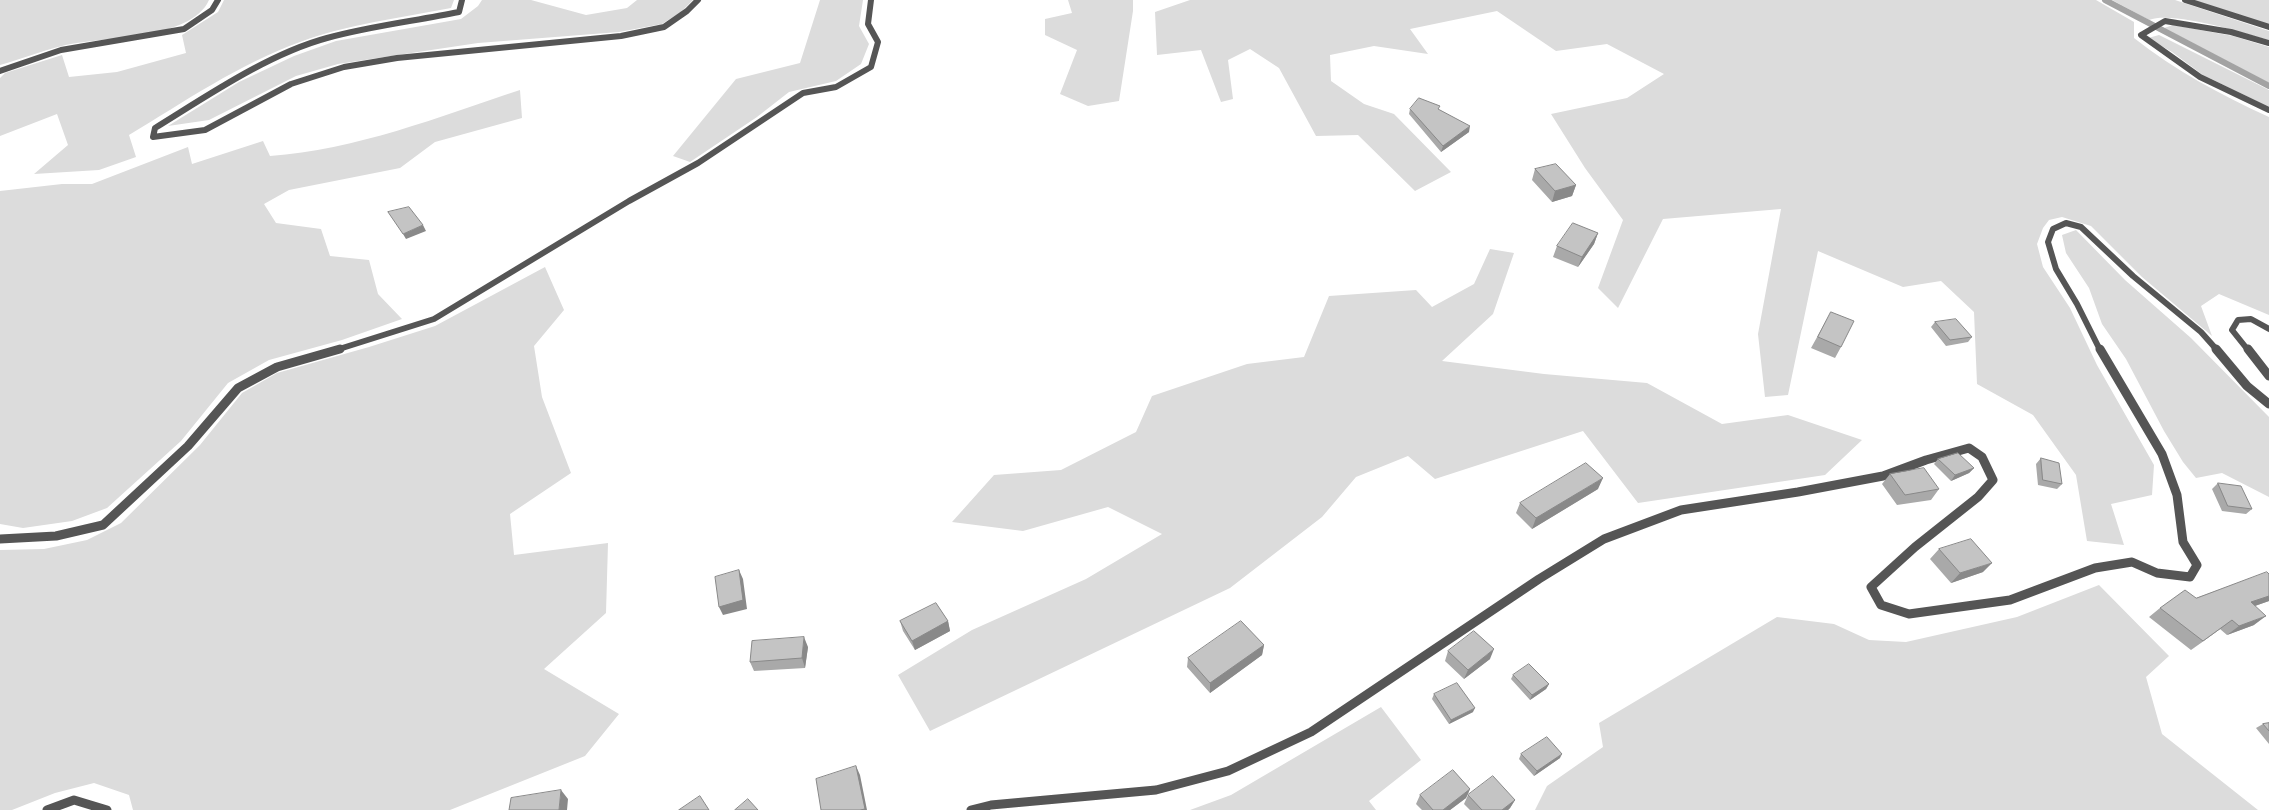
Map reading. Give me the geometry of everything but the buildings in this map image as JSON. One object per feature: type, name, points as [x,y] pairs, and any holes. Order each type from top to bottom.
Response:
[{"type":"street","points":[[0,71],[61,50],[184,29],[212,10],[218,0]]},
{"type":"street","points":[[462,0],[459,12],[362,30],[327,38],[292,50],[236,79],[155,128],[153,138],[205,130],[291,84],[344,67],[397,58],[621,36],[664,27],[687,12],[698,0]]},
{"type":"street","points":[[0,539],[56,536],[103,525],[188,446],[238,388],[278,367],[369,341],[434,319],[629,201],[698,163],[803,93],[836,87],[871,67],[878,42],[868,24],[871,0]]},
{"type":"street","points":[[2185,0],[2269,27]]},
{"type":"street","points":[[2269,43],[2223,31],[2165,21],[2141,35],[2200,77],[2269,110]]},
{"type":"street","points":[[971,810],[991,805],[1156,790],[1228,771],[1311,732],[1539,580],[1604,539],[1681,510],[1798,492],[1883,476],[1926,460],[1969,448],[1982,457],[1993,480],[1978,497],[1915,547],[1871,587],[1881,605],[1909,614],[2010,600],[2095,568],[2132,562],[2157,573],[2190,577],[2197,565],[2183,542],[2177,495],[2162,454],[2111,371],[2077,304],[2056,269],[2048,242],[2053,229],[2066,223],[2081,227],[2133,276],[2201,332],[2247,386],[2269,404]]},
{"type":"street","points":[[2269,329],[2251,319],[2238,320],[2232,330],[2269,376]]},
{"type":"street","points":[[47,810],[74,800],[108,810]]},
{"type":"shaded area","points":[[0,0],[209,0],[199,13],[184,23],[165,30],[143,35],[62,46],[0,65]]},
{"type":"shaded area","points":[[224,0],[454,0],[451,8],[337,30],[300,42],[255,61],[212,84],[129,135],[136,157],[99,170],[34,174],[68,145],[57,114],[0,136],[0,78],[5,73],[62,55],[69,77],[117,72],[186,53],[182,35],[218,12]]},
{"type":"shaded area","points":[[482,0],[531,0],[586,15],[627,8],[637,0],[693,0],[681,12],[662,24],[619,32],[478,43],[338,64],[296,76],[209,120],[168,126],[239,82],[294,56],[336,41],[461,19],[478,6]]},
{"type":"shaded area","points":[[820,0],[863,0],[859,26],[869,44],[861,64],[836,81],[789,92],[757,117],[690,162],[673,156],[736,79],[800,63]]},
{"type":"shaded area","points":[[1068,0],[1133,0],[1133,11],[1119,101],[1088,106],[1060,94],[1077,50],[1045,35],[1045,19],[1072,13]]},
{"type":"shaded area","points":[[1190,0],[2096,0],[2134,22],[2134,38],[2166,61],[2216,91],[2269,117],[2269,315],[2219,294],[2201,306],[2212,336],[2142,277],[2091,226],[2062,217],[2049,220],[2043,228],[2037,244],[2043,267],[2070,308],[2097,365],[2154,465],[2152,495],[2111,504],[2124,545],[2087,541],[2076,475],[2033,415],[1977,384],[1974,312],[1941,281],[1903,287],[1818,251],[1788,395],[1765,397],[1758,334],[1781,209],[1663,219],[1618,308],[1598,288],[1623,220],[1585,168],[1551,114],[1627,98],[1664,74],[1607,44],[1556,51],[1497,11],[1410,29],[1428,54],[1374,46],[1330,55],[1331,81],[1364,104],[1394,114],[1451,172],[1415,191],[1358,135],[1316,136],[1279,68],[1250,49],[1228,60],[1233,99],[1221,102],[1201,50],[1157,55],[1155,12]]},
{"type":"shaded area","points":[[2112,0],[2175,0],[2269,31],[2269,40],[2226,28],[2174,18],[2149,20]]},
{"type":"shaded area","points":[[2193,0],[2269,0],[2269,25]]},
{"type":"shaded area","points":[[2173,25],[2233,36],[2269,47],[2269,83],[2164,28]]},
{"type":"shaded area","points":[[2159,35],[2269,90],[2269,107],[2203,75],[2172,52],[2148,38]]},
{"type":"shaded area","points":[[520,90],[522,118],[435,142],[400,168],[289,190],[264,204],[276,223],[321,229],[330,256],[369,260],[378,294],[402,319],[342,340],[269,360],[228,383],[181,441],[107,508],[72,521],[23,528],[0,524],[0,191],[62,184],[92,184],[188,147],[192,164],[263,141],[270,156],[302,153],[334,147],[396,131]]},
{"type":"shaded area","points":[[2076,230],[2125,280],[2191,338],[2269,417],[2269,497],[2222,473],[2196,478],[2183,462],[2164,431],[2126,359],[2102,324],[2089,288],[2066,253],[2062,235]]},
{"type":"shaded area","points":[[1490,249],[1514,253],[1493,314],[1442,361],[1544,374],[1647,383],[1722,424],[1788,415],[1862,440],[1825,475],[1638,503],[1583,431],[1435,479],[1408,456],[1356,477],[1322,517],[1230,588],[930,731],[898,675],[972,630],[1086,579],[1162,534],[1108,507],[1023,531],[952,522],[994,475],[1061,470],[1136,432],[1152,396],[1247,364],[1304,357],[1329,296],[1416,290],[1432,307],[1474,284]]},
{"type":"shaded area","points":[[545,267],[564,310],[534,346],[542,397],[571,473],[510,514],[514,555],[608,543],[606,613],[544,669],[619,714],[585,756],[450,810],[133,810],[129,795],[94,783],[55,793],[12,810],[0,810],[0,550],[44,549],[87,540],[121,523],[200,445],[242,393],[277,373],[369,347],[435,326]]},
{"type":"shaded area","points":[[2099,585],[2169,656],[2146,677],[2162,734],[2258,810],[1535,810],[1547,786],[1603,747],[1599,723],[1777,617],[1834,624],[1869,640],[1906,642],[2017,617]]},
{"type":"shaded area","points":[[1381,707],[1421,760],[1369,801],[1376,810],[1190,810],[1231,795]]},
{"type":"waterway","points":[[2105,0],[2269,86]]}]
